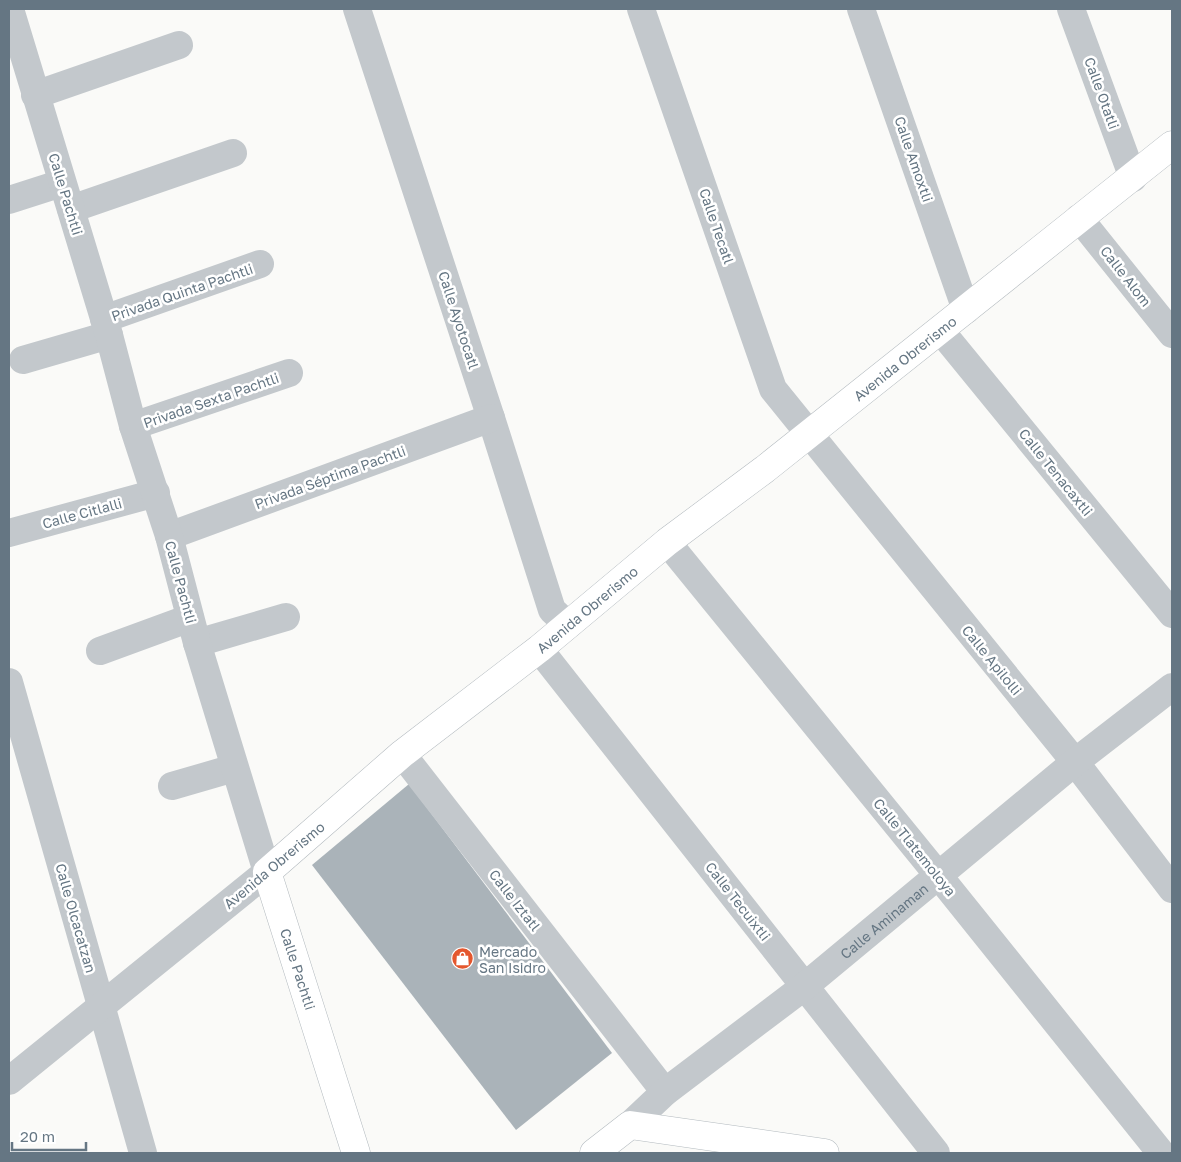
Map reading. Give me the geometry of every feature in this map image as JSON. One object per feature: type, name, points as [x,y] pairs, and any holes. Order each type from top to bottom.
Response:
[{"type":"street","name":"Calle Pachtli","points":[[10,9],[15,46],[35,95],[71,209],[133,426],[169,536],[234,768],[356,1153]]},
{"type":"street","name":"Calle Ayotocatl","points":[[357,9],[552,610],[568,625]]},
{"type":"street","name":"Calle Tecatl","points":[[641,9],[773,389],[809,434]]},
{"type":"street","name":"Calle Amoxtli","points":[[861,9],[966,310]]},
{"type":"street","name":"Calle Otatli","points":[[1071,9],[1133,178]]},
{"type":"street","points":[[35,95],[179,45]]},
{"type":"street","name":"Avenida Obrerismo","points":[[9,1081],[267,872],[402,754],[539,649],[667,542],[765,469],[1133,178],[1172,145]]},
{"type":"street","points":[[71,209],[233,153]]},
{"type":"street","points":[[9,200],[62,183]]},
{"type":"street","name":"Calle Alom","points":[[1080,218],[1172,334]]},
{"type":"street","name":"Privada Quinta Pachtli","points":[[23,360],[260,264]]},
{"type":"street","name":"Calle Tenacaxtli","points":[[940,330],[1172,614]]},
{"type":"street","name":"Privada Sexta Pachtli","points":[[133,426],[289,372]]},
{"type":"street","name":"Privada Séptima Pachtli","points":[[169,536],[491,418]]},
{"type":"street","name":"Calle Apilolli","points":[[809,434],[1075,762],[1172,889]]},
{"type":"street","name":"Calle Citlalli","points":[[9,533],[156,493]]},
{"type":"street","name":"Calle Tlatemoloya","points":[[667,542],[938,875],[1160,1153]]},
{"type":"street","points":[[100,651],[194,630],[286,617]]},
{"type":"street","name":"Calle Tecuixtli","points":[[539,649],[936,1153]]},
{"type":"street","name":"Calle Olcacatzan","points":[[9,682],[144,1153]]},
{"type":"street","name":"Calle Aminaman","points":[[594,1153],[665,1092],[805,986],[1075,762],[1172,687]]},
{"type":"street","name":"Calle Iztatl","points":[[402,754],[665,1092]]},
{"type":"street","points":[[172,786],[234,768]]},
{"type":"street","points":[[630,1124],[825,1153]]},
{"type":"building","name":"Mercado San Isidro","points":[[409,784],[612,1053],[516,1130],[312,865]]},
{"type":"place","name":"Mercado San Isidro","points":[[463,959]]}]
